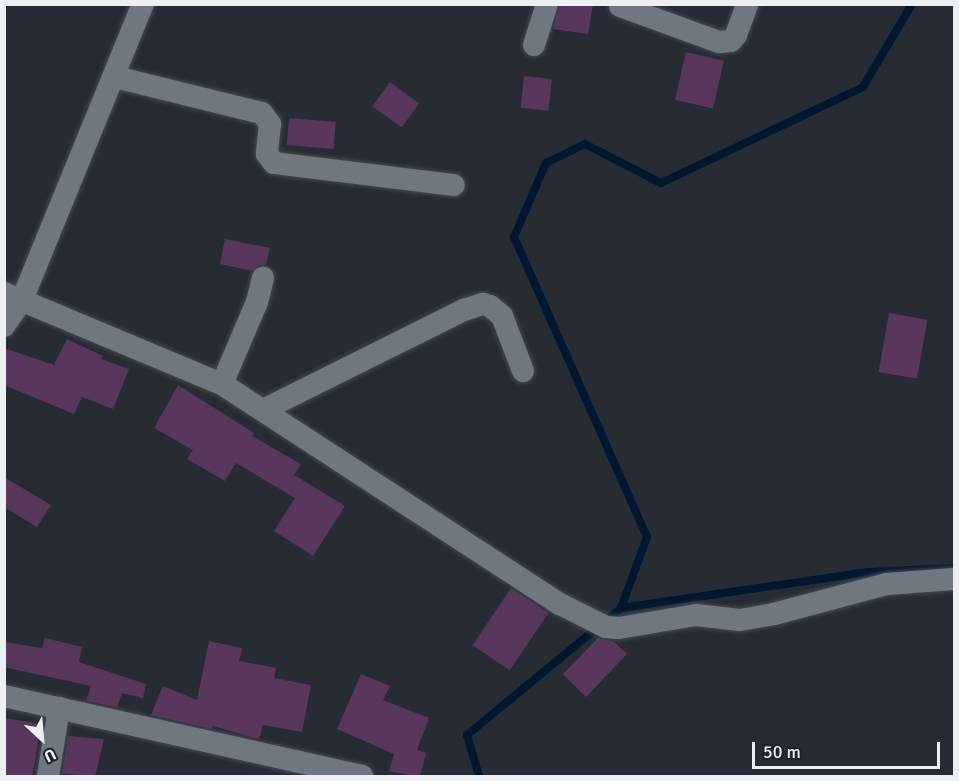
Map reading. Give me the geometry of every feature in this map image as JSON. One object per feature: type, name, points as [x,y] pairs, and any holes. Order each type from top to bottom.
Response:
[{"type":"street","points":[[4,326],[13,297],[115,77],[143,4]]},
{"type":"street","points":[[534,45],[547,4]]},
{"type":"street","points":[[620,6],[719,42],[731,41],[736,35],[747,4]]},
{"type":"street","points":[[115,77],[262,112],[270,124],[267,154],[274,164],[454,185]]},
{"type":"street","points":[[222,384],[257,302],[263,278]]},
{"type":"street","points":[[13,297],[222,384],[560,604],[606,627],[619,628],[696,615],[740,620],[774,614],[887,584],[954,579]]},
{"type":"street","points":[[263,410],[464,310],[483,304],[490,306],[502,316],[524,371]]},
{"type":"street","points":[[4,696],[362,777]]},
{"type":"street","points":[[48,777],[59,708]]},
{"type":"building","points":[[560,4],[593,4],[588,34],[553,29]]},
{"type":"building","points":[[686,52],[724,61],[713,109],[675,100]]},
{"type":"building","points":[[524,76],[552,79],[549,111],[521,108]]},
{"type":"building","points":[[390,82],[419,103],[401,127],[372,106]]},
{"type":"building","points":[[289,118],[336,122],[333,149],[287,145]]},
{"type":"building","points":[[225,239],[270,248],[266,265],[259,265],[252,271],[220,264]]},
{"type":"building","points":[[889,313],[927,320],[917,379],[879,372]]},
{"type":"building","points":[[67,339],[103,356],[101,359],[129,369],[113,409],[82,397],[74,414],[4,385],[4,348],[54,365]]},
{"type":"building","points":[[178,385],[254,433],[252,436],[301,464],[294,475],[345,506],[313,556],[274,531],[295,498],[236,463],[225,481],[187,459],[193,450],[154,428]]},
{"type":"building","points":[[4,477],[51,505],[37,527],[4,507]]},
{"type":"building","points":[[511,588],[548,613],[510,670],[472,645]]},
{"type":"building","points":[[45,638],[82,647],[79,662],[146,684],[143,698],[122,693],[117,707],[86,701],[91,686],[4,667],[4,642],[42,648]]},
{"type":"building","points":[[598,638],[613,641],[627,654],[586,697],[563,674]]},
{"type":"building","points":[[209,641],[242,648],[239,661],[276,668],[274,678],[311,685],[302,732],[263,725],[259,739],[213,726],[212,729],[151,715],[163,686],[197,700]]},
{"type":"building","points":[[361,674],[390,686],[383,700],[429,718],[417,750],[426,753],[420,777],[389,771],[394,754],[337,729]]},
{"type":"building","points":[[4,718],[41,724],[32,777],[4,777]]},
{"type":"building","points":[[68,736],[104,739],[95,776],[62,774]]},
{"type":"waterway","points":[[479,776],[467,735],[621,608],[647,537],[514,237],[546,163],[585,144],[661,183],[863,87],[912,4]]},
{"type":"waterway","points":[[621,608],[869,572],[954,568]]}]
